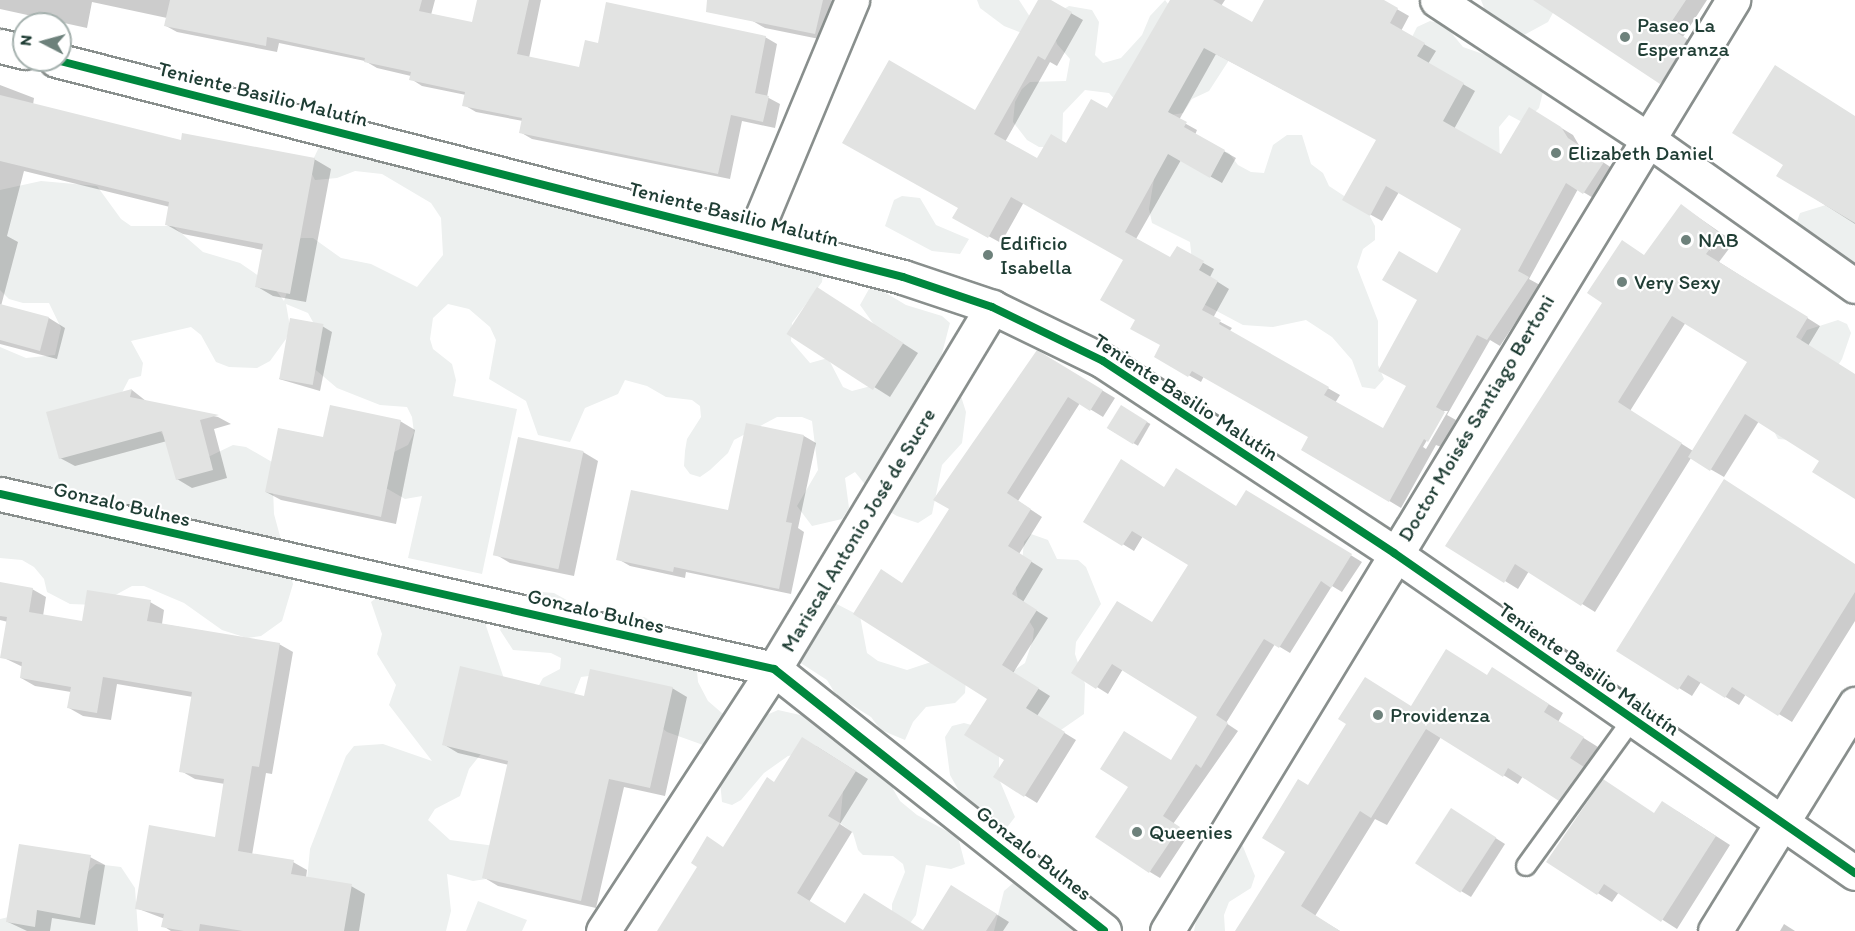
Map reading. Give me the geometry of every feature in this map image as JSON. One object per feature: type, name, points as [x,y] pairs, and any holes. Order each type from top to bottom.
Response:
[{"type":"street","points":[[753,238],[852,0]]},
{"type":"street","points":[[1437,0],[1646,138],[1855,286]]},
{"type":"street","name":"Doctor Moisés Santiago Bertoni","points":[[1167,931],[1394,553],[1732,0]]},
{"type":"street","name":"Teniente Basilio Malutín","points":[[72,64],[903,277],[992,307],[1103,361],[1394,553],[1631,721],[1785,822],[1855,873]]},
{"type":"street","name":"Mariscal Antonio José de Sucre","points":[[603,931],[774,669],[992,307]]},
{"type":"street","name":"Gonzalo Bulnes","points":[[0,494],[774,669],[1104,931]]},
{"type":"street","points":[[1715,931],[1785,822],[1855,704]]},
{"type":"lane","points":[[1526,866],[1631,721]]},
{"type":"shaded area","points":[[977,0],[1019,0],[1032,20],[1027,35],[1004,26],[980,8]]},
{"type":"shaded area","points":[[1165,0],[1197,42],[1233,54],[1209,91],[1192,99],[1183,113],[1171,115],[1117,102],[1109,93],[1085,90],[1063,113],[1062,147],[1039,147],[1027,140],[1013,122],[1015,102],[1022,89],[1030,82],[1066,81],[1070,59],[1057,44],[1054,34],[1060,11],[1069,6],[1092,10],[1099,22],[1095,55],[1103,63],[1121,58],[1142,35],[1150,16]]},
{"type":"shaded area","points":[[1481,0],[1546,0],[1555,9],[1548,22],[1522,36],[1486,13]]},
{"type":"shaded area","points":[[1430,21],[1444,24],[1463,47],[1497,59],[1531,78],[1543,92],[1539,108],[1524,123],[1509,115],[1499,127],[1500,166],[1390,109],[1409,43],[1417,27]]},
{"type":"shaded area","points":[[1287,135],[1302,135],[1311,164],[1323,173],[1329,186],[1367,211],[1375,226],[1375,240],[1363,249],[1357,267],[1378,321],[1378,365],[1384,379],[1375,389],[1362,387],[1352,360],[1332,337],[1306,320],[1273,327],[1243,325],[1196,300],[1190,242],[1152,223],[1149,209],[1154,179],[1150,166],[1162,149],[1214,147],[1229,153],[1238,165],[1251,172],[1264,173],[1273,145]]},
{"type":"shaded area","points":[[322,141],[700,243],[818,268],[823,274],[822,282],[792,323],[791,341],[810,363],[828,358],[843,387],[852,391],[871,386],[875,326],[860,305],[869,289],[881,290],[906,305],[942,316],[950,323],[935,380],[960,393],[966,412],[962,443],[942,465],[932,514],[918,523],[897,516],[885,509],[855,472],[845,478],[849,508],[842,519],[812,526],[797,506],[818,470],[812,421],[802,417],[777,417],[734,440],[728,453],[700,477],[690,474],[684,466],[685,451],[687,439],[701,417],[700,406],[692,400],[666,397],[647,386],[625,380],[618,394],[585,408],[570,442],[538,435],[526,401],[489,379],[496,340],[490,327],[469,309],[448,304],[433,318],[430,339],[433,349],[452,364],[456,380],[453,396],[517,409],[482,574],[408,558],[422,496],[405,499],[386,488],[394,452],[408,445],[414,433],[412,417],[407,407],[380,405],[337,388],[310,365],[313,322],[308,313],[286,304],[290,327],[286,339],[270,361],[257,368],[229,367],[216,362],[201,335],[191,327],[131,341],[143,363],[141,376],[129,379],[116,404],[152,420],[168,442],[208,457],[233,445],[246,447],[272,462],[274,514],[293,584],[282,621],[261,636],[247,638],[222,630],[184,603],[144,586],[132,586],[97,605],[70,604],[47,592],[44,579],[34,567],[22,560],[0,558],[0,347],[26,358],[55,355],[61,328],[49,303],[23,303],[9,299],[0,290],[0,190],[41,181],[97,186],[121,219],[131,226],[173,226],[203,252],[240,263],[272,285],[284,301],[290,283],[292,244],[301,238],[313,238],[341,258],[371,264],[417,287],[443,255],[441,218],[431,203],[382,174],[355,171],[337,178],[315,180],[309,168]]},
{"type":"shaded area","points":[[902,196],[920,198],[936,225],[969,239],[960,254],[932,251],[885,226],[894,200]]},
{"type":"shaded area","points":[[1829,204],[1855,208],[1855,291],[1819,237],[1804,234],[1796,224],[1800,213]]},
{"type":"shaded area","points":[[1838,320],[1847,324],[1851,333],[1842,359],[1791,440],[1778,439],[1766,416],[1801,340],[1807,330]]},
{"type":"shaded area","points":[[1031,534],[1048,540],[1057,559],[1078,560],[1086,567],[1101,604],[1076,642],[1075,654],[1085,684],[1084,714],[1058,732],[1031,728],[1010,673],[1025,663],[1033,639],[1034,629],[1019,604],[1014,579],[1022,562],[1024,542]]},
{"type":"shaded area","points":[[412,570],[442,579],[487,610],[486,626],[515,711],[469,769],[460,796],[435,809],[428,820],[450,840],[495,846],[486,879],[473,881],[447,874],[451,911],[446,931],[302,931],[310,849],[346,756],[354,746],[383,744],[432,761],[389,705],[396,685],[377,654],[382,634],[371,602]]},
{"type":"shaded area","points":[[542,592],[554,593],[592,614],[644,617],[671,631],[696,660],[698,682],[708,701],[730,720],[755,720],[778,710],[809,717],[894,779],[893,789],[900,801],[917,815],[958,837],[965,864],[951,869],[926,865],[916,915],[908,926],[892,930],[892,904],[905,872],[903,864],[893,856],[863,855],[858,850],[853,833],[840,823],[844,781],[803,753],[788,756],[764,773],[741,800],[732,805],[722,802],[717,750],[667,732],[597,675],[581,677],[571,702],[538,687],[543,678],[560,669],[561,658],[551,653],[513,650],[500,630],[514,602]]},
{"type":"shaded area","points":[[827,599],[860,616],[867,653],[878,661],[907,670],[934,661],[966,679],[965,693],[955,703],[926,707],[913,722],[905,740],[881,730],[871,717],[836,695],[827,680],[793,658]]},
{"type":"shaded area","points":[[964,723],[975,726],[999,753],[999,779],[1015,817],[1002,834],[968,807],[950,775],[945,737],[952,726]]},
{"type":"shaded area","points":[[1237,832],[1255,876],[1251,888],[1229,902],[1224,915],[1225,931],[1194,931],[1199,906]]},
{"type":"shaded area","points":[[96,864],[121,867],[135,888],[138,931],[0,931],[0,919],[26,913],[74,885]]},
{"type":"shaded area","points":[[1034,865],[1052,868],[1091,895],[1103,911],[1104,931],[994,931],[1004,891]]},
{"type":"shaded area","points":[[478,901],[527,920],[522,931],[466,931]]},
{"type":"building","points":[[170,0],[422,0],[419,11],[472,22],[477,0],[529,0],[517,54],[579,67],[585,40],[598,43],[606,2],[766,36],[755,93],[769,96],[763,122],[731,115],[718,174],[519,133],[522,118],[462,106],[465,92],[409,80],[411,72],[364,62],[365,58],[267,37],[266,46],[164,26]]},
{"type":"building","points":[[707,0],[823,0],[815,34],[706,12]]},
{"type":"building","points":[[1038,0],[1051,0],[1072,12],[1045,60],[1038,56],[994,134],[1037,158],[1051,134],[1066,143],[1091,99],[1107,108],[1170,0],[1213,0],[1252,22],[1264,0],[1384,0],[1398,8],[1390,23],[1425,43],[1417,56],[1464,83],[1443,121],[1501,154],[1529,107],[1561,127],[1568,138],[1604,162],[1583,194],[1566,183],[1518,271],[1529,277],[1487,340],[1477,335],[1436,407],[1445,412],[1428,442],[1424,439],[1389,502],[1301,450],[1308,437],[1192,371],[1188,377],[1154,357],[1160,345],[1130,329],[1135,320],[1100,300],[1123,260],[1011,197],[988,238],[952,218],[958,208],[842,143],[889,60],[975,110]],"holes":[[[1204,48],[1376,140],[1342,200],[1370,216],[1386,186],[1461,229],[1437,273],[1399,251],[1382,280],[1417,300],[1378,371],[1406,386],[1383,428],[1324,395],[1329,387],[1219,324],[1221,320],[1202,310],[1218,281],[1199,270],[1204,261],[1177,246],[1170,257],[1125,232],[1168,154],[1210,178],[1225,150],[1184,127],[1187,122],[1168,112]]]},
{"type":"building","name":"Paseo La Esperanza","points":[[1533,0],[1686,0],[1668,27],[1687,39],[1660,84]]},
{"type":"building","points":[[1775,65],[1855,116],[1855,223],[1776,176],[1783,165],[1732,133]]},
{"type":"building","points":[[0,95],[181,140],[182,133],[315,158],[290,294],[255,287],[263,244],[165,225],[169,202],[0,161]]},
{"type":"building","points":[[1681,204],[1721,234],[1706,254],[1808,317],[1796,337],[1855,374],[1855,499],[1812,472],[1819,461],[1745,414],[1710,471],[1688,457],[1747,362],[1672,316],[1618,402],[1682,443],[1581,606],[1515,564],[1504,583],[1445,546],[1602,303],[1587,293],[1622,240],[1644,255]]},
{"type":"building","points":[[817,287],[903,343],[873,390],[787,334]]},
{"type":"building","points":[[0,304],[49,317],[40,351],[0,340]]},
{"type":"building","points":[[290,318],[323,324],[313,385],[279,379]]},
{"type":"building","points":[[1037,350],[1103,390],[1090,411],[1068,397],[1007,493],[1031,509],[1008,546],[1032,561],[1012,594],[1037,610],[1002,665],[1039,688],[1026,708],[1065,732],[1024,797],[993,777],[1004,760],[964,735],[987,699],[853,614],[881,569],[902,583],[949,509],[933,500]]},
{"type":"building","points":[[132,389],[130,397],[219,415],[200,420],[213,470],[176,480],[162,431],[59,459],[46,412]]},
{"type":"building","points":[[330,405],[401,420],[381,517],[265,492],[278,428],[323,437]]},
{"type":"building","points":[[1121,405],[1147,421],[1133,444],[1107,428]]},
{"type":"building","points":[[746,423],[804,435],[786,522],[792,523],[779,589],[674,567],[673,572],[616,560],[631,490],[728,510]]},
{"type":"building","points":[[518,437],[584,451],[558,569],[493,555]]},
{"type":"building","points":[[1121,459],[1164,487],[1176,468],[1236,506],[1246,490],[1352,554],[1331,588],[1321,581],[1279,648],[1264,639],[1216,715],[1228,723],[1201,768],[1196,764],[1163,816],[1180,827],[1149,873],[1095,837],[1128,787],[1100,769],[1124,731],[1171,760],[1197,717],[1112,664],[1096,689],[1071,673],[1117,601],[1152,622],[1188,565],[1132,531],[1122,546],[1083,522]]},
{"type":"building","points":[[1724,479],[1855,564],[1855,592],[1778,716],[1732,687],[1725,698],[1688,675],[1678,690],[1616,651]]},
{"type":"building","points":[[0,582],[33,588],[29,612],[82,621],[87,590],[151,600],[147,621],[280,643],[259,767],[252,766],[238,851],[294,860],[291,874],[352,884],[344,931],[243,931],[200,924],[199,931],[184,931],[161,927],[164,914],[135,909],[149,825],[215,837],[224,779],[179,772],[192,692],[103,677],[97,713],[67,708],[71,687],[20,678],[22,662],[0,658],[7,617],[0,616]]},
{"type":"building","points":[[1446,649],[1487,675],[1492,667],[1549,704],[1544,712],[1584,737],[1570,758],[1584,767],[1559,801],[1508,768],[1503,777],[1426,729],[1371,818],[1360,811],[1301,906],[1340,931],[1235,931],[1285,852],[1262,838],[1298,779],[1308,785],[1346,724],[1338,719],[1365,677],[1411,706]]},
{"type":"building","points":[[460,666],[584,696],[590,669],[673,687],[650,788],[609,779],[581,901],[482,878],[508,761],[442,745]]},
{"type":"building","points":[[802,737],[856,771],[828,816],[840,823],[797,893],[845,923],[864,893],[923,930],[951,885],[997,914],[986,931],[657,931],[697,867],[691,863],[707,836],[723,847],[767,777],[774,782]]},
{"type":"building","points":[[1603,779],[1654,813],[1662,801],[1716,836],[1661,922],[1604,884],[1597,895],[1546,862]]},
{"type":"building","points":[[1451,808],[1496,837],[1460,893],[1415,863]]},
{"type":"building","points":[[19,844],[91,855],[80,918],[37,910],[35,927],[6,922]]},
{"type":"cycle path","points":[[72,64],[903,277],[992,307],[1103,361],[1394,553],[1855,873]]},
{"type":"cycle path","points":[[0,494],[774,669],[1104,931]]},
{"type":"place","name":"Paseo La Esperanza","points":[[1625,37]]},
{"type":"place","name":"Elizabeth Daniel","points":[[1556,153]]},
{"type":"place","name":"NAB","points":[[1686,240]]},
{"type":"place","name":"Edificio Isabella","points":[[988,255]]},
{"type":"place","name":"Very Sexy","points":[[1622,282]]},
{"type":"place","name":"Providenza","points":[[1378,715]]},
{"type":"place","name":"Queenies","points":[[1137,832]]}]
